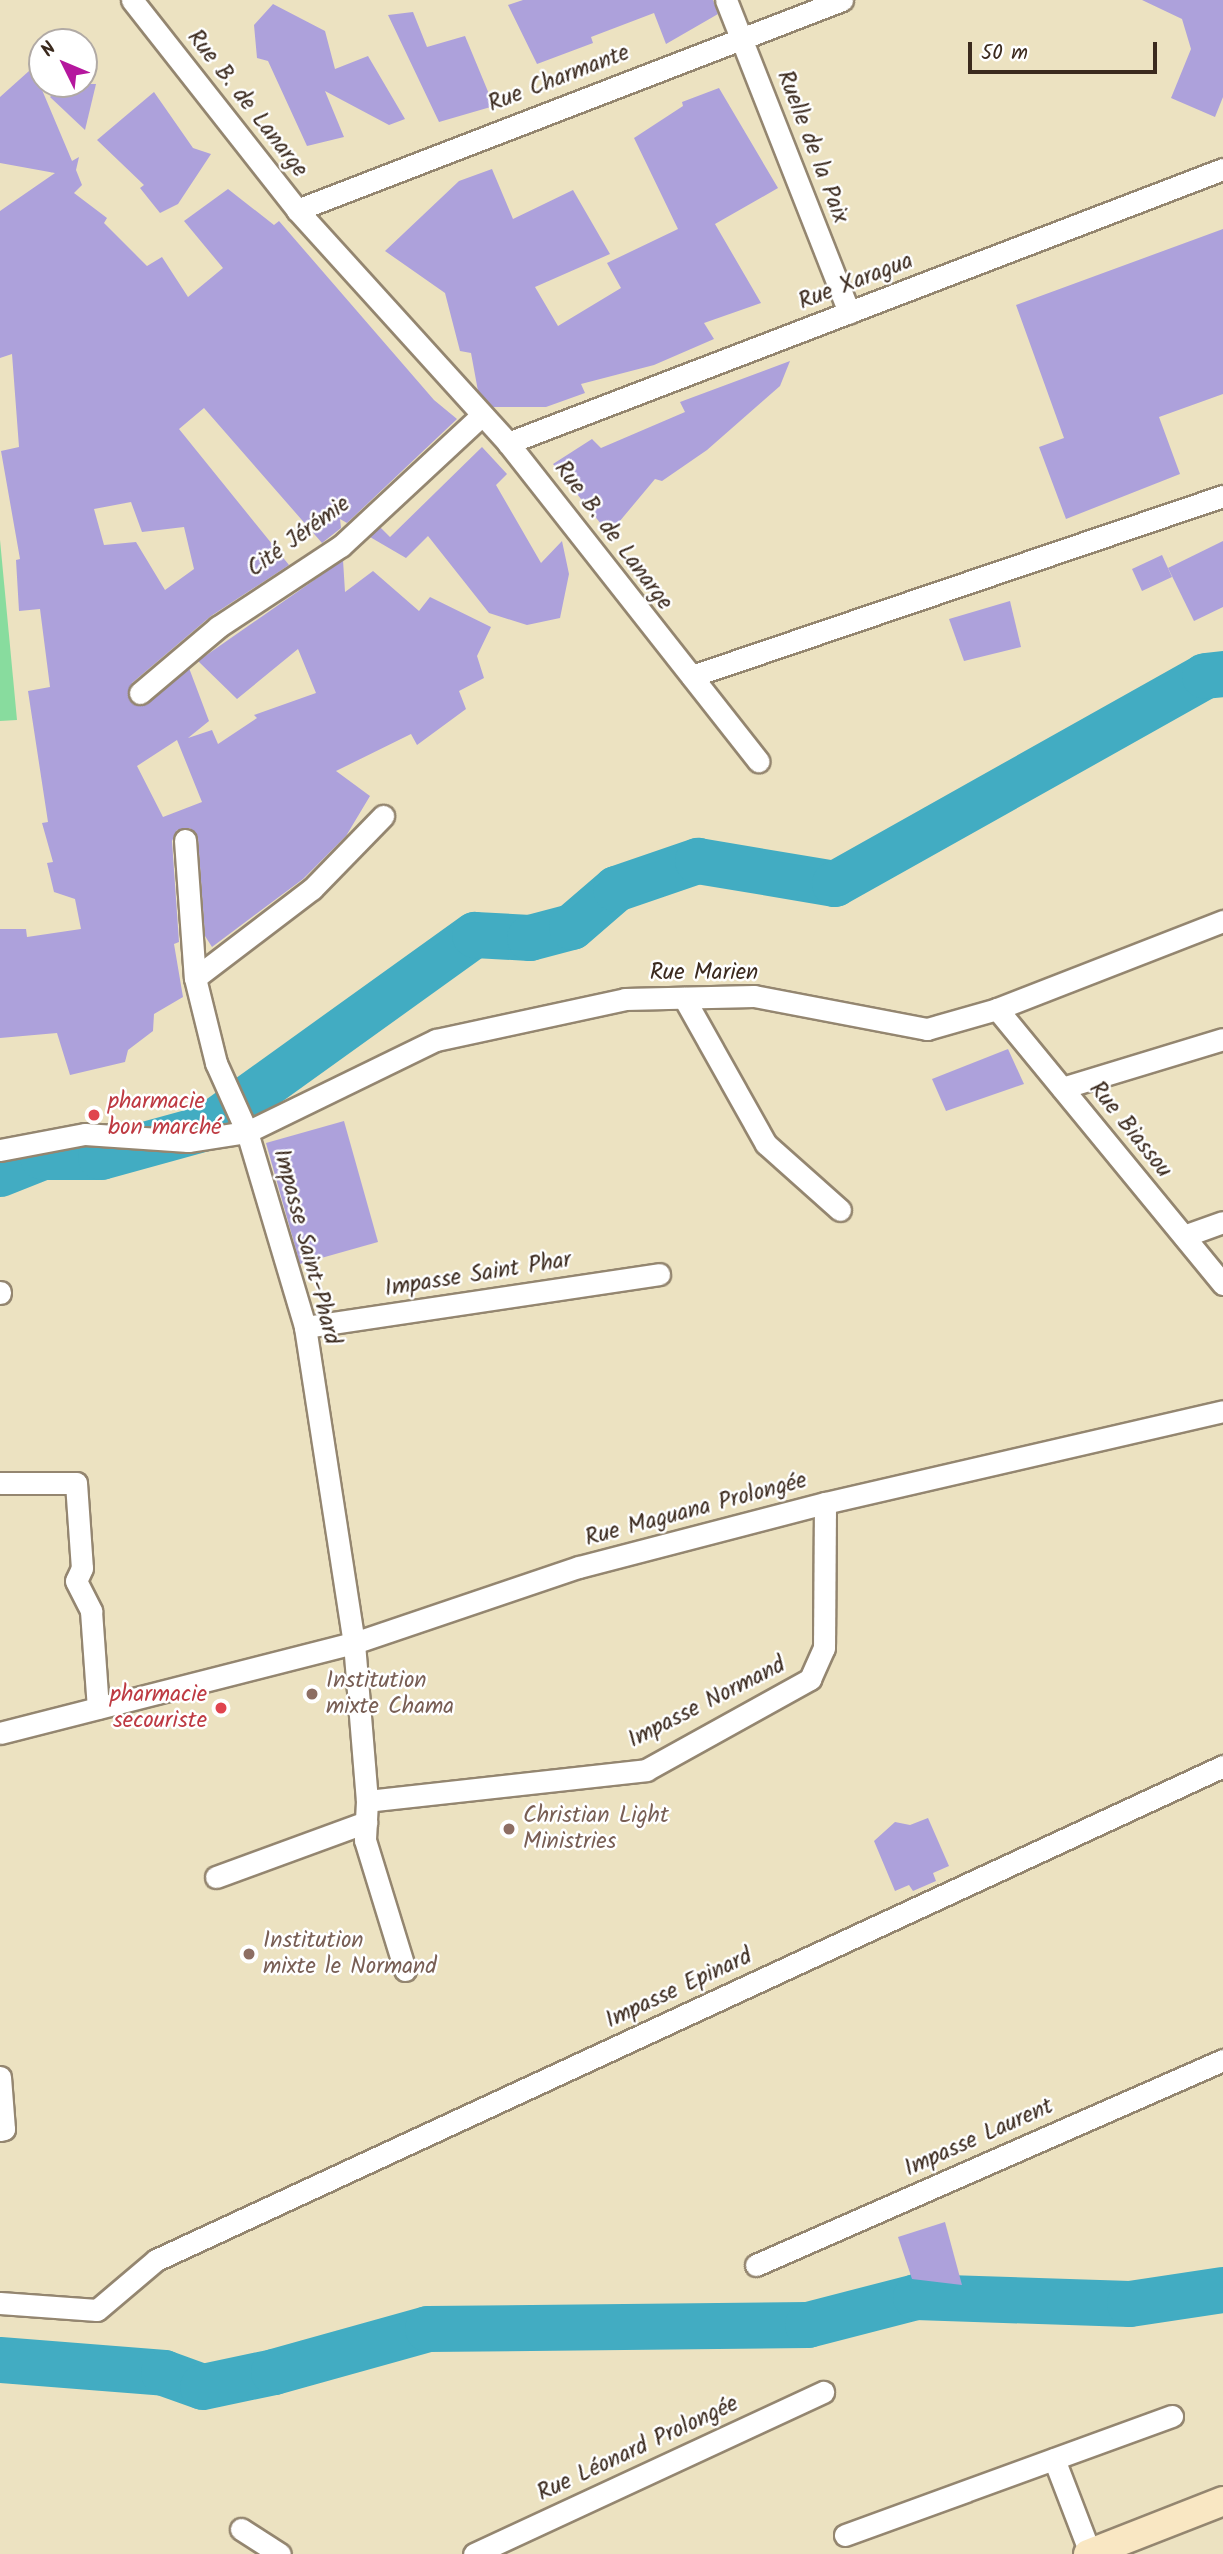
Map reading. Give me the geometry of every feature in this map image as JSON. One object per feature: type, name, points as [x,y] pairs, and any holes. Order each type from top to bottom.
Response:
[{"type":"street","name":"Rue B. de Lanarge","points":[[132,0],[297,210],[508,443],[671,656],[692,676],[758,761]]},
{"type":"street","name":"Ruelle de la Paix","points":[[726,0],[849,313]]},
{"type":"street","name":"Rue Charmante","points":[[297,210],[842,0]]},
{"type":"street","name":"Rue Xaragua","points":[[508,443],[1223,169]]},
{"type":"street","name":"Cité Jérémie","points":[[140,693],[218,627],[341,545],[482,415]]},
{"type":"street","points":[[692,676],[1223,496]]},
{"type":"street","points":[[195,978],[312,889],[383,816]]},
{"type":"street","name":"Impasse Saint-Phard","points":[[185,840],[195,978],[216,1063],[247,1132],[305,1327],[355,1643],[366,1812],[365,1840],[405,1970]]},
{"type":"street","name":"Rue Marien","points":[[0,1150],[85,1134],[188,1140],[247,1132],[436,1040],[625,999],[754,996],[928,1029],[997,1009],[1223,921]]},
{"type":"street","points":[[684,998],[766,1144],[840,1210]]},
{"type":"street","name":"Rue Biassou","points":[[997,1009],[1223,1284]]},
{"type":"street","points":[[1062,1088],[1223,1039]]},
{"type":"street","points":[[1184,1236],[1223,1222]]},
{"type":"street","name":"Impasse Saint Phar","points":[[305,1327],[659,1274]]},
{"type":"street","name":"Rue Maguana Prolongée","points":[[0,1733],[355,1643],[579,1567],[825,1503],[1223,1411]]},
{"type":"street","points":[[0,1482],[76,1483],[82,1568],[76,1581],[91,1611],[98,1708]]},
{"type":"street","name":"Impasse Normand","points":[[216,1877],[366,1812],[646,1770],[810,1679],[824,1648],[825,1503]]},
{"type":"street","name":"Impasse Epinard","points":[[0,2303],[97,2311],[156,2260],[1223,1766]]},
{"type":"street","name":"Impasse Laurent","points":[[756,2265],[1223,2060]]},
{"type":"street","points":[[0,2077],[4,2129],[0,2130]]},
{"type":"street","name":"Rue Léonard Prolongée","points":[[474,2554],[823,2392]]},
{"type":"street","points":[[845,2535],[1172,2416]]},
{"type":"street","points":[[1054,2459],[1089,2554],[1223,2501]]},
{"type":"street","points":[[241,2529],[279,2554]]},
{"type":"green space","points":[[0,540],[17,720],[0,721]]},
{"type":"building","points":[[523,0],[713,0],[718,14],[666,44],[654,13],[591,37],[593,43],[537,64],[508,5]]},
{"type":"building","points":[[1142,0],[1223,0],[1223,97],[1215,117],[1171,98],[1191,49],[1182,19]]},
{"type":"building","points":[[273,4],[325,31],[335,69],[368,56],[405,119],[389,125],[325,91],[344,137],[307,146],[268,61],[257,58],[254,25]]},
{"type":"building","points":[[413,12],[427,47],[465,36],[494,106],[439,122],[388,15]]},
{"type":"building","points":[[28,72],[28,98],[45,98],[72,161],[79,157],[76,170],[82,185],[74,193],[107,218],[104,223],[147,266],[162,257],[188,297],[223,268],[184,221],[228,189],[274,225],[279,221],[434,400],[457,419],[347,523],[340,519],[341,528],[322,543],[204,408],[179,429],[289,565],[211,616],[132,683],[130,701],[136,705],[148,703],[189,668],[209,721],[188,738],[212,730],[218,744],[257,718],[254,715],[316,693],[298,649],[237,699],[198,661],[343,560],[345,592],[373,571],[419,611],[430,597],[491,627],[477,656],[484,678],[459,691],[466,709],[417,745],[411,734],[336,771],[370,796],[346,836],[303,879],[212,947],[205,936],[198,838],[190,828],[177,830],[172,841],[179,942],[174,944],[183,997],[154,1014],[153,1031],[128,1050],[125,1062],[70,1075],[57,1033],[0,1038],[0,929],[26,929],[27,937],[81,929],[75,899],[54,892],[47,863],[53,862],[42,823],[48,822],[28,691],[50,687],[40,609],[19,611],[16,560],[20,559],[1,451],[19,447],[12,354],[0,358],[0,211],[55,173],[0,163],[0,97]],"holes":[[[131,502],[142,532],[184,527],[194,569],[165,590],[136,542],[104,545],[94,509]],[[177,740],[202,802],[163,817],[137,766]]]},
{"type":"building","points":[[719,88],[778,188],[715,224],[761,303],[704,323],[714,339],[654,365],[581,384],[585,393],[546,407],[493,407],[478,391],[471,353],[460,351],[445,293],[385,251],[459,181],[492,169],[513,219],[573,190],[610,254],[535,287],[558,326],[621,288],[607,263],[678,229],[634,138],[683,106],[682,102]]},
{"type":"building","points":[[154,92],[193,148],[211,154],[178,204],[160,213],[140,188],[144,185],[97,140]]},
{"type":"building","points":[[51,98],[93,98],[85,130]]},
{"type":"building","points":[[1223,229],[1223,394],[1159,417],[1180,474],[1066,519],[1039,447],[1064,438],[1016,305]]},
{"type":"building","points":[[790,361],[780,386],[707,450],[662,481],[655,479],[609,534],[553,464],[592,439],[601,448],[685,412],[680,402]]},
{"type":"building","points":[[482,447],[507,474],[496,485],[541,563],[562,541],[569,574],[560,618],[527,625],[489,613],[428,536],[406,558],[370,537],[380,527],[390,537]]},
{"type":"building","points":[[1223,541],[1223,607],[1194,621],[1168,568]]},
{"type":"building","points":[[1162,555],[1172,577],[1142,591],[1132,569]]},
{"type":"building","points":[[1010,601],[1021,647],[964,661],[949,619]]},
{"type":"building","points":[[1008,1049],[1024,1084],[946,1111],[932,1079]]},
{"type":"building","points":[[344,1121],[378,1242],[300,1264],[266,1143]]},
{"type":"building","points":[[928,1818],[949,1866],[933,1873],[936,1881],[913,1891],[909,1885],[895,1891],[874,1841],[895,1822],[910,1825]]},
{"type":"building","points":[[945,2222],[962,2285],[912,2279],[898,2237]]},
{"type":"waterway","points":[[0,1174],[43,1157],[101,1157],[206,1128],[475,935],[530,938],[572,927],[616,889],[698,861],[835,884],[1205,676],[1223,674]]},
{"type":"waterway","points":[[0,2360],[164,2373],[203,2387],[274,2372],[428,2329],[808,2325],[916,2297],[1130,2304],[1223,2290]]},
{"type":"place","name":"pharmacie bon marché","points":[[94,1115]]},
{"type":"place","name":"Institution mixte Chama","points":[[312,1694]]},
{"type":"place","name":"pharmacie secouriste","points":[[221,1708]]},
{"type":"place","name":"Christian Light Ministries","points":[[509,1829]]},
{"type":"place","name":"Institution mixte le Normand","points":[[249,1954]]}]
